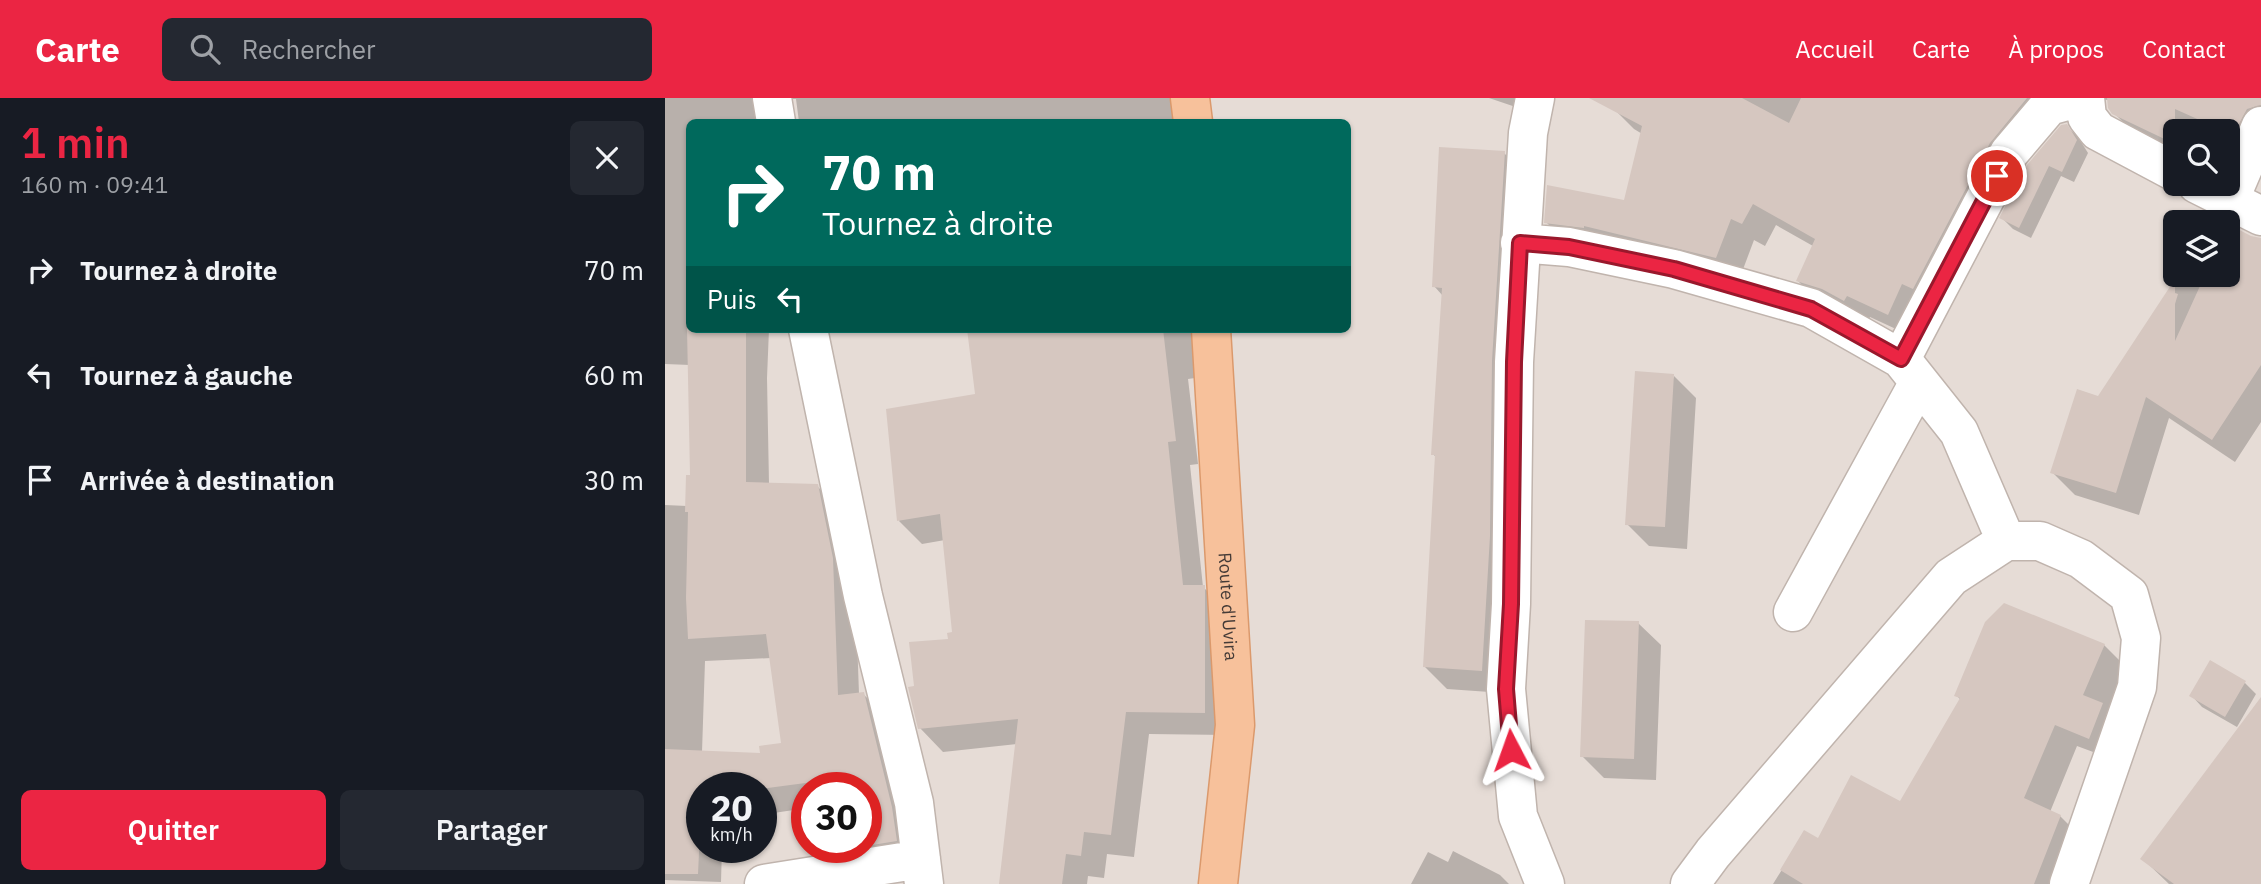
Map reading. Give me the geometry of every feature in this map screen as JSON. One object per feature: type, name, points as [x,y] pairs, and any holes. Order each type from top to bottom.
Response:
[{"type":"main road","points":[[1190,98],[1193,119]]},
{"type":"main road","name":"Route d'Uvira","points":[[1211,333],[1235,725],[1217,884]]},
{"type":"street","points":[[772,98],[776,119]]},
{"type":"street","points":[[1535,98],[1528,133],[1514,362],[1511,604],[1506,689],[1518,816],[1545,884]]},
{"type":"street","points":[[1793,612],[1910,371],[2009,153],[2049,106],[2078,98]]},
{"type":"street","points":[[2085,98],[2087,117],[2098,131],[2163,166]]},
{"type":"street","points":[[2229,200],[2261,125]]},
{"type":"street","points":[[1520,243],[1569,247],[1674,269],[1811,309],[1910,371],[1959,432],[2006,541]]},
{"type":"street","points":[[764,884],[922,872],[914,803],[863,596],[809,333]]},
{"type":"street","points":[[1691,884],[1713,853],[1951,577],[2006,541],[2040,541],[2081,559],[2129,595],[2141,638],[2137,687],[2069,884]]},
{"type":"shaded area","points":[[665,98],[2261,98],[2261,884],[665,884]]},
{"type":"building","points":[[1589,98],[1742,98],[1789,123],[1801,98],[2027,98],[1990,143],[1913,289],[1902,284],[1888,315],[1847,296],[1844,301],[1822,289],[1796,281],[1815,239],[1753,204],[1742,224],[1731,219],[1716,258],[1584,226],[1544,223],[1547,185],[1624,200],[1642,126]]},
{"type":"building","points":[[2107,98],[2261,98],[2261,105],[2247,109],[2240,122],[2240,119],[2197,119],[2175,109],[2175,119],[2163,119],[2163,138],[2112,114]]},
{"type":"building","points":[[2067,124],[2077,140],[2062,172],[2049,166],[2019,228],[1999,218],[2027,165],[2061,125]]},
{"type":"building","points":[[1439,147],[1505,151],[1492,361],[1490,536],[1482,671],[1423,667],[1435,455],[1431,455],[1442,288],[1432,287]]},
{"type":"building","points":[[2240,230],[2261,238],[2261,365],[2212,440],[2146,397],[2116,493],[2050,473],[2077,389],[2098,396],[2170,287],[2175,287],[2175,293],[2178,294],[2175,304],[2175,341],[2200,287],[2240,287]]},
{"type":"building","points":[[687,333],[746,333],[746,482],[818,484],[833,558],[838,695],[864,692],[892,807],[897,841],[882,843],[882,772],[791,772],[791,785],[777,787],[777,772],[686,772],[686,863],[699,863],[698,874],[665,874],[665,749],[760,753],[759,746],[781,743],[766,634],[688,639],[686,475],[690,475]]},
{"type":"building","points":[[967,333],[1163,333],[1176,441],[1168,442],[1183,585],[1205,585],[1205,713],[1126,712],[1111,835],[1084,832],[1081,856],[1066,854],[1062,884],[999,884],[1018,719],[918,729],[908,687],[914,686],[909,642],[948,639],[947,633],[952,632],[940,514],[897,521],[886,409],[975,394]]},
{"type":"building","points":[[1635,371],[1674,374],[1665,527],[1625,525]]},
{"type":"building","points":[[2004,603],[2105,644],[2083,695],[2103,703],[2089,739],[2055,725],[2024,798],[2061,815],[2034,884],[1803,884],[1780,870],[1804,830],[1818,838],[1851,775],[1900,801],[1960,698],[1954,696],[1985,622]]},
{"type":"building","points":[[1585,620],[1639,621],[1634,759],[1580,757]]},
{"type":"building","points":[[2210,660],[2246,681],[2225,717],[2189,696]]},
{"type":"building","points":[[2261,697],[2261,884],[2174,884],[2140,859]]},
{"type":"route","points":[[1511,750],[1506,689],[1511,604],[1514,362],[1520,243],[1569,247],[1674,269],[1811,309],[1901,359],[1997,176]]}]
